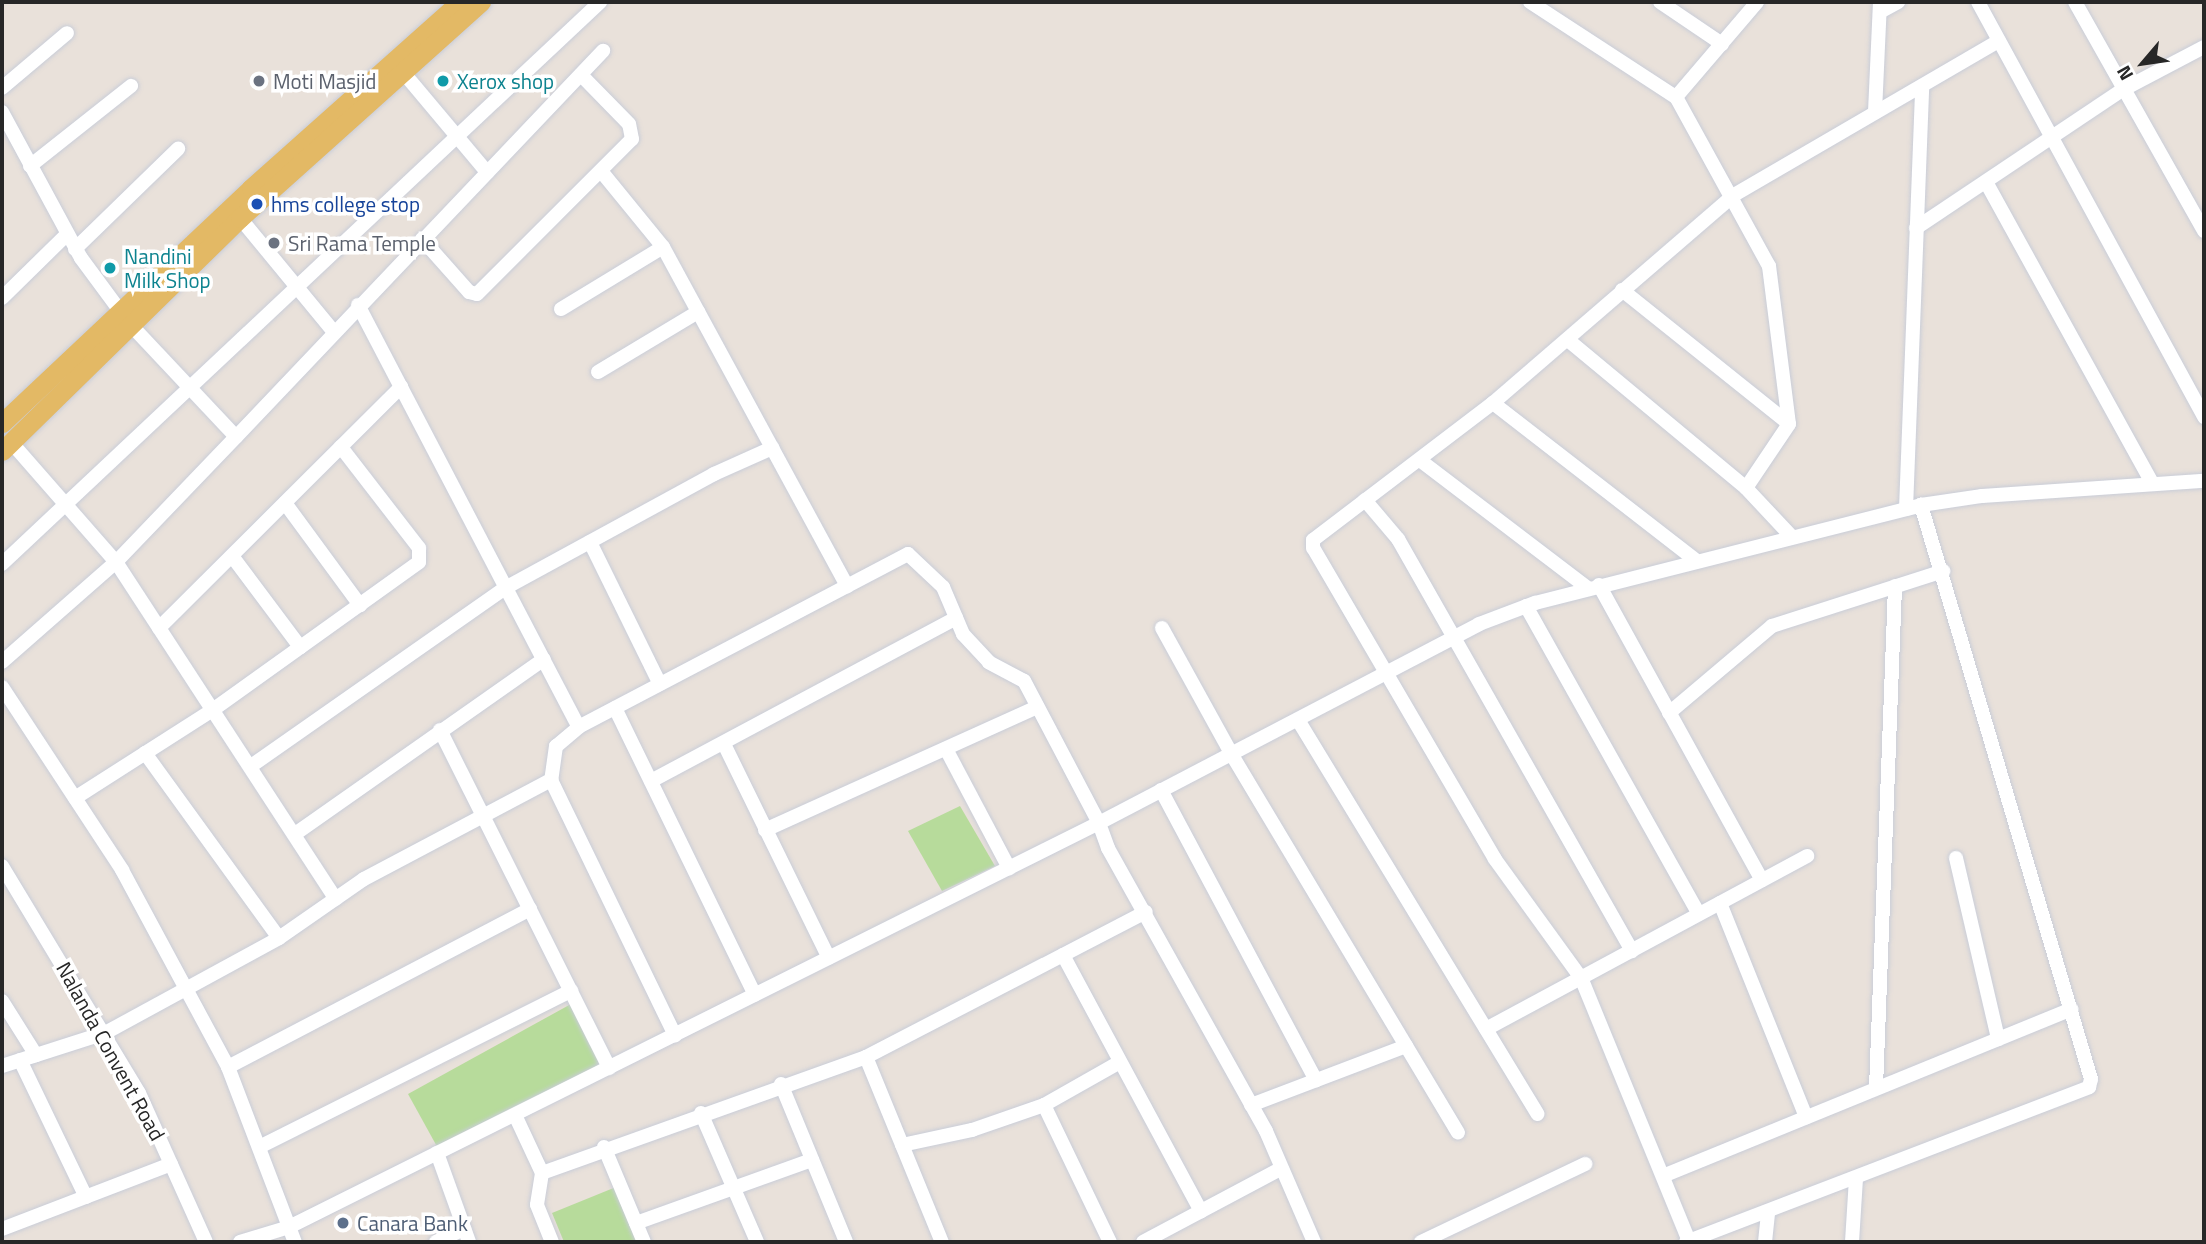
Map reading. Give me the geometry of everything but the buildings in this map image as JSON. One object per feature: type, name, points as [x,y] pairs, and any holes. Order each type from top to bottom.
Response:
[{"type":"main road","points":[[5,438],[124,316],[460,2]]},
{"type":"main road","points":[[124,316],[240,218],[481,2]]},
{"type":"street","points":[[2,564],[298,289],[600,2]]},
{"type":"street","points":[[1530,2],[1676,97],[1734,195],[1769,267],[1789,424],[1746,488]]},
{"type":"street","points":[[1660,2],[1722,44]]},
{"type":"street","points":[[1676,97],[1757,2]]},
{"type":"street","points":[[1875,113],[1880,7],[1898,2]]},
{"type":"street","points":[[1978,2],[2050,139],[2204,417]]},
{"type":"street","points":[[2075,2],[2204,231]]},
{"type":"street","points":[[2,88],[67,33]]},
{"type":"street","points":[[1922,86],[1916,228],[1914,507],[1944,571],[2091,1079],[2083,1092],[1688,1242],[1665,1175],[1581,978],[1501,868],[1313,548],[1319,532],[1421,461],[1493,403],[1734,195],[1999,41]]},
{"type":"street","points":[[1916,228],[2124,89],[2204,47]]},
{"type":"street","points":[[2,662],[116,562],[358,305],[603,51]]},
{"type":"street","points":[[403,72],[487,172]]},
{"type":"street","points":[[422,239],[469,292],[477,294],[601,171],[634,133],[580,75]]},
{"type":"street","points":[[30,166],[131,86]]},
{"type":"street","points":[[2,112],[75,249],[124,316],[236,437]]},
{"type":"street","points":[[75,249],[178,149]]},
{"type":"street","points":[[601,171],[663,247],[846,586]]},
{"type":"street","points":[[1986,181],[2153,484]]},
{"type":"street","points":[[240,218],[334,332]]},
{"type":"street","points":[[2,297],[66,235]]},
{"type":"street","points":[[561,309],[663,247]]},
{"type":"street","points":[[1622,290],[1789,424]]},
{"type":"street","points":[[358,305],[579,727]]},
{"type":"street","points":[[598,372],[698,312]]},
{"type":"street","points":[[1568,340],[1746,488],[1793,537]]},
{"type":"street","points":[[159,628],[401,387]]},
{"type":"street","points":[[1493,403],[1697,561]]},
{"type":"street","points":[[5,438],[116,562],[336,899]]},
{"type":"street","points":[[75,798],[214,709],[423,557],[341,447]]},
{"type":"street","points":[[251,766],[507,587],[772,448]]},
{"type":"street","points":[[1421,461],[1593,587],[1669,713],[1762,880]]},
{"type":"street","points":[[240,1242],[289,1227],[1099,823],[1453,637],[1526,606],[1914,507],[2204,481]]},
{"type":"street","points":[[1365,500],[1398,539],[1632,951]]},
{"type":"street","points":[[285,503],[360,605]]},
{"type":"street","points":[[590,542],[660,684]]},
{"type":"street","points":[[675,1035],[551,780],[556,746],[579,727],[908,554],[943,587],[963,634],[989,663],[1024,681],[1099,823],[1108,848],[1251,1105],[1314,1242]]},
{"type":"street","points":[[232,556],[300,647]]},
{"type":"street","points":[[1669,713],[1772,626],[1944,571]]},
{"type":"street","points":[[1876,1088],[1895,586]]},
{"type":"street","points":[[1526,606],[1699,914]]},
{"type":"street","points":[[651,781],[956,618]]},
{"type":"street","points":[[1162,628],[1232,755],[1458,1132]]},
{"type":"street","points":[[295,834],[544,659]]},
{"type":"street","points":[[2,687],[122,870],[228,1068],[261,1146],[295,1242]]},
{"type":"street","points":[[765,830],[1037,707]]},
{"type":"street","points":[[615,708],[755,995]]},
{"type":"street","points":[[1298,720],[1538,1114]]},
{"type":"street","points":[[440,730],[609,1068]]},
{"type":"street","points":[[724,744],[829,958]]},
{"type":"street","points":[[946,749],[1009,868]]},
{"type":"street","points":[[145,753],[279,939]]},
{"type":"street","points":[[2,1066],[105,1033],[184,987],[279,939],[364,879],[551,780]]},
{"type":"street","points":[[1161,790],[1316,1080]]},
{"type":"street","points":[[1486,1029],[1807,856]]},
{"type":"street","points":[[1956,858],[1998,1039]]},
{"type":"street","name":"Nalanda Convent Road","points":[[2,866],[139,1093],[206,1242]]},
{"type":"street","points":[[1720,903],[1806,1117]]},
{"type":"street","points":[[228,1068],[530,909]]},
{"type":"street","points":[[541,1172],[781,1084],[866,1057],[1146,912]]},
{"type":"street","points":[[1063,955],[1201,1212]]},
{"type":"street","points":[[261,1146],[570,991]]},
{"type":"street","points":[[2,1001],[36,1055]]},
{"type":"street","points":[[1665,1175],[2071,1009]]},
{"type":"street","points":[[1251,1105],[1406,1046]]},
{"type":"street","points":[[866,1057],[942,1242]]},
{"type":"street","points":[[20,1060],[86,1197]]},
{"type":"street","points":[[902,1145],[972,1130],[1044,1105],[1120,1062]]},
{"type":"street","points":[[781,1084],[846,1242]]},
{"type":"street","points":[[1044,1105],[1110,1242]]},
{"type":"street","points":[[701,1113],[757,1242]]},
{"type":"street","points":[[515,1115],[541,1172],[537,1205],[552,1242]]},
{"type":"street","points":[[604,1147],[644,1242]]},
{"type":"street","points":[[436,1242],[467,1235],[437,1153]]},
{"type":"street","points":[[636,1223],[812,1160]]},
{"type":"street","points":[[2,1230],[171,1164]]},
{"type":"street","points":[[1430,1240],[1585,1164]]},
{"type":"street","points":[[1143,1242],[1282,1168]]},
{"type":"street","points":[[1853,1242],[1856,1178]]},
{"type":"street","points":[[1765,1242],[1768,1211]]},
{"type":"green space","points":[[960,806],[995,866],[942,891],[908,831]]},
{"type":"green space","points":[[571,1004],[603,1063],[440,1152],[408,1094]]},
{"type":"green space","points":[[616,1187],[638,1242],[564,1242],[552,1213]]},
{"type":"place","name":"Moti Masjid","points":[[259,81]]},
{"type":"place","name":"Xerox shop","points":[[443,81]]},
{"type":"place","name":"hms college stop","points":[[257,204]]},
{"type":"place","name":"Sri Rama Temple","points":[[274,243]]},
{"type":"place","name":"Nandini Milk Shop","points":[[110,268]]},
{"type":"place","name":"Canara Bank","points":[[343,1223]]}]
